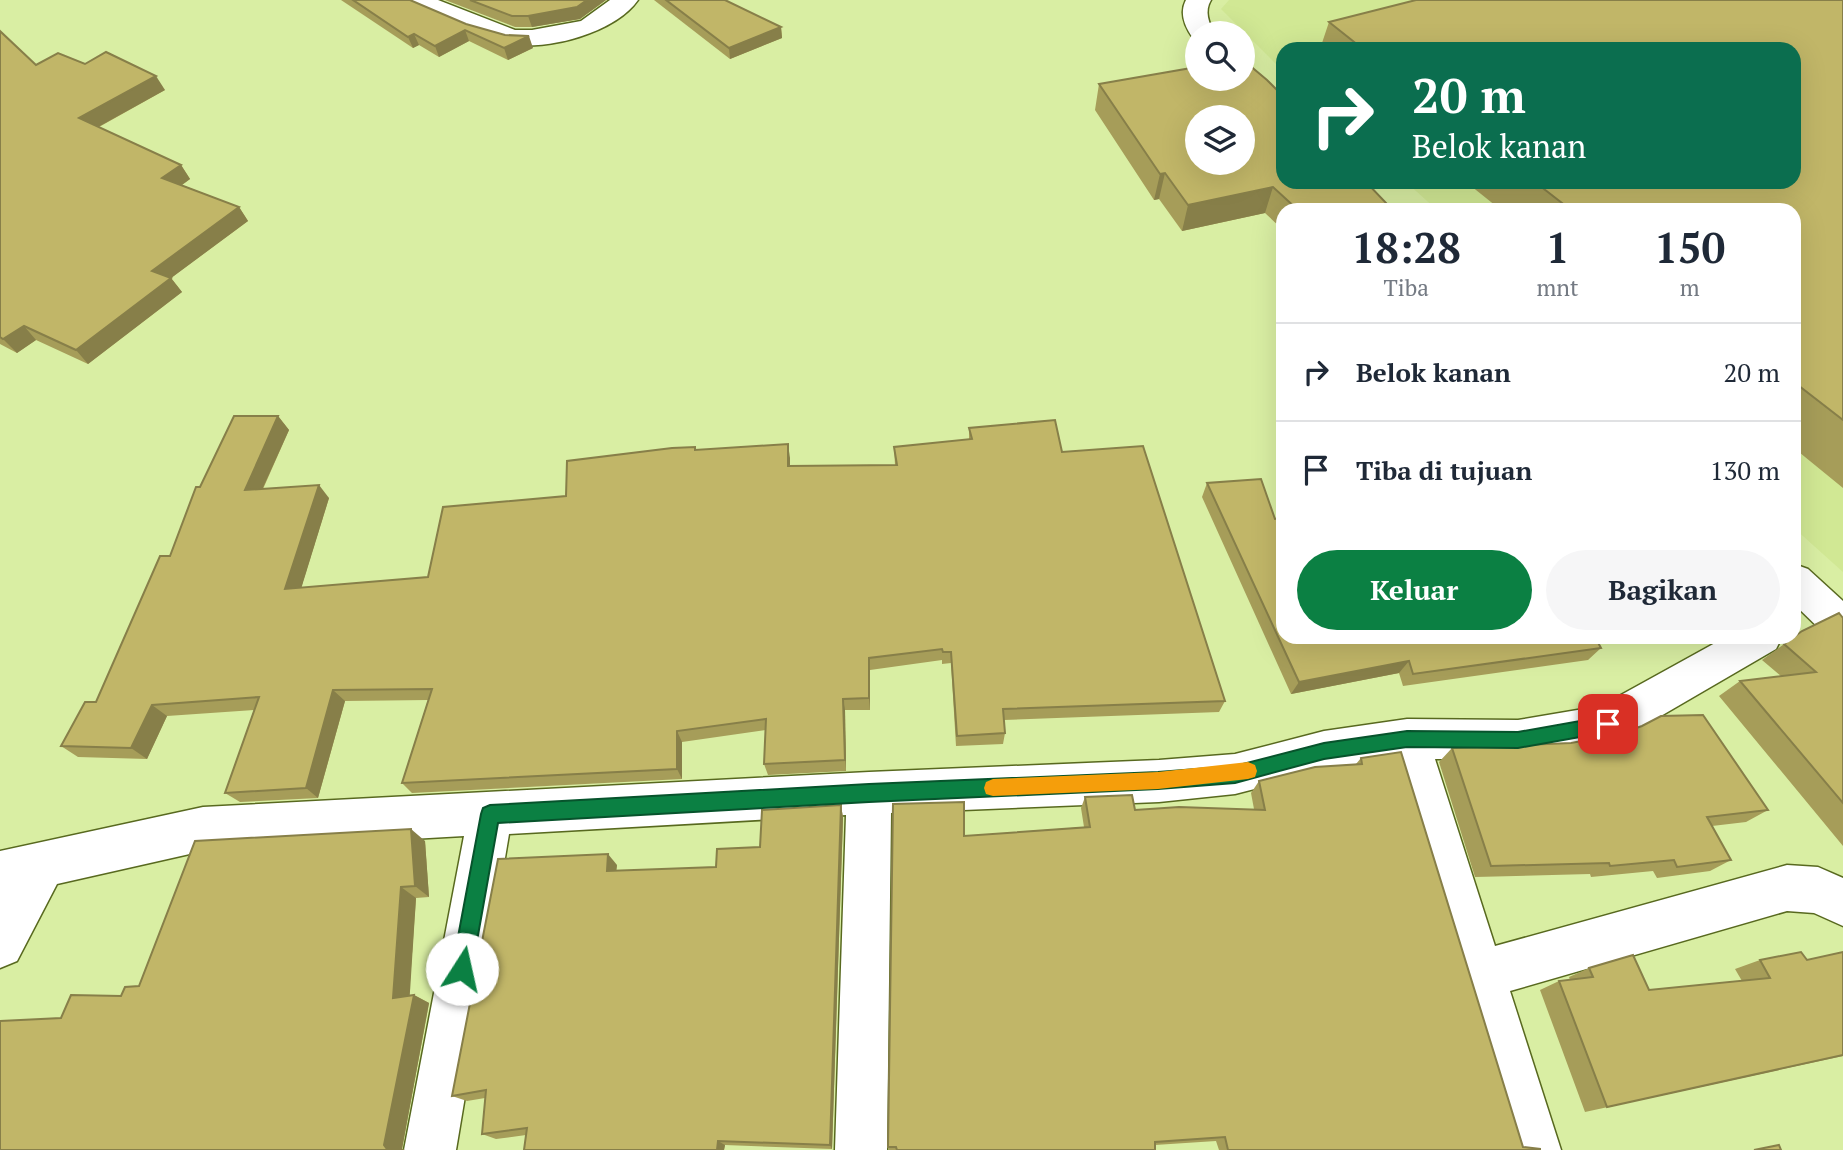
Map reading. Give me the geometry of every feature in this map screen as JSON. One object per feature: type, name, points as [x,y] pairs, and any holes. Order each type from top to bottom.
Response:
[{"type":"street","points":[[416,0],[511,37],[533,38],[589,27],[626,0]]},
{"type":"street","points":[[1196,21],[1195,4],[1199,0]]},
{"type":"street","points":[[0,874],[203,829],[1145,781],[1235,774],[1324,751],[1407,739],[1518,740],[1608,724],[1750,644]]},
{"type":"street","points":[[1407,739],[1535,1150]]},
{"type":"street","points":[[861,1150],[869,793]]},
{"type":"street","points":[[430,1150],[490,814]]},
{"type":"street","points":[[0,944],[43,863]]},
{"type":"street","points":[[1479,975],[1787,888],[1818,890],[1843,903]]},
{"type":"shaded area","points":[[1229,0],[1843,0],[1843,572],[1801,534],[1801,203],[1429,203],[1414,189],[1801,189],[1801,42],[1276,42],[1276,64],[1255,43],[1255,21],[1233,21],[1221,9]]},
{"type":"building","points":[[353,0],[410,0],[466,24],[505,35],[529,36],[504,48],[465,30],[435,46],[414,34],[408,37]]},
{"type":"building","points":[[470,0],[587,0],[577,7],[528,16],[512,16]]},
{"type":"building","points":[[666,0],[725,0],[781,27],[729,48]]},
{"type":"building","points":[[1416,0],[1843,0],[1843,420],[1801,387],[1801,203],[1562,203],[1544,189],[1801,189],[1801,42],[1354,42],[1329,22]]},
{"type":"building","points":[[0,31],[36,65],[58,53],[85,64],[106,52],[156,76],[79,118],[181,165],[162,178],[239,207],[152,271],[171,278],[76,350],[24,326],[3,339],[0,337]]},
{"type":"building","points":[[1185,69],[1185,91],[1255,91],[1255,70],[1276,89],[1276,189],[1373,189],[1386,203],[1290,203],[1273,187],[1188,205],[1165,173],[1160,174],[1099,84]]},
{"type":"building","points":[[234,416],[278,416],[245,490],[319,485],[285,589],[428,577],[443,507],[566,496],[567,461],[672,448],[695,447],[695,450],[788,444],[788,466],[897,465],[894,447],[972,439],[969,428],[1055,420],[1062,452],[1143,446],[1225,701],[1003,709],[1005,733],[957,736],[951,652],[943,652],[942,649],[869,658],[869,698],[843,699],[845,760],[764,764],[766,719],[677,731],[677,769],[402,783],[432,689],[333,690],[306,788],[225,793],[259,697],[152,705],[131,748],[61,746],[85,702],[96,702],[160,556],[170,556],[196,487],[200,487]]},
{"type":"building","points":[[1261,479],[1276,519],[1276,632],[1207,483]]},
{"type":"building","points":[[1839,613],[1843,618],[1843,803],[1740,681],[1816,672],[1784,644],[1801,644],[1802,631]]},
{"type":"building","points":[[1281,644],[1599,644],[1601,648],[1413,674],[1409,661],[1299,682]]},
{"type":"building","points":[[1703,715],[1768,810],[1707,817],[1731,860],[1677,867],[1674,860],[1610,866],[1609,863],[1491,866],[1452,748],[1571,743],[1619,734],[1661,716]]},
{"type":"building","points":[[1401,752],[1523,1147],[1540,1150],[1228,1150],[1225,1137],[1155,1142],[1155,1150],[897,1150],[896,1147],[888,1147],[893,804],[964,802],[964,836],[1090,827],[1085,797],[1132,795],[1135,810],[1179,807],[1265,810],[1259,781],[1315,767],[1362,764],[1361,758]]},
{"type":"building","points":[[841,805],[830,1145],[718,1141],[717,1150],[524,1150],[527,1128],[482,1134],[486,1090],[452,1096],[498,859],[608,854],[607,871],[716,867],[717,849],[760,847],[762,810]]},
{"type":"building","points":[[411,829],[415,886],[401,887],[393,998],[414,995],[384,1145],[387,1149],[399,1150],[0,1150],[0,1021],[61,1018],[71,995],[121,996],[125,987],[139,986],[195,841]]},
{"type":"building","points":[[1801,952],[1807,960],[1843,952],[1843,1055],[1607,1107],[1559,981],[1593,977],[1589,968],[1633,955],[1649,990],[1770,978],[1760,960]]},
{"type":"building","points":[[1779,1145],[1781,1150],[1754,1150]]},
{"type":"slow traffic","points":[[993,788],[1158,781],[1248,771]]},
{"type":"route","points":[[462,969],[490,814],[869,793],[1158,781],[1235,774],[1324,751],[1407,739],[1518,740],[1608,724]]}]
